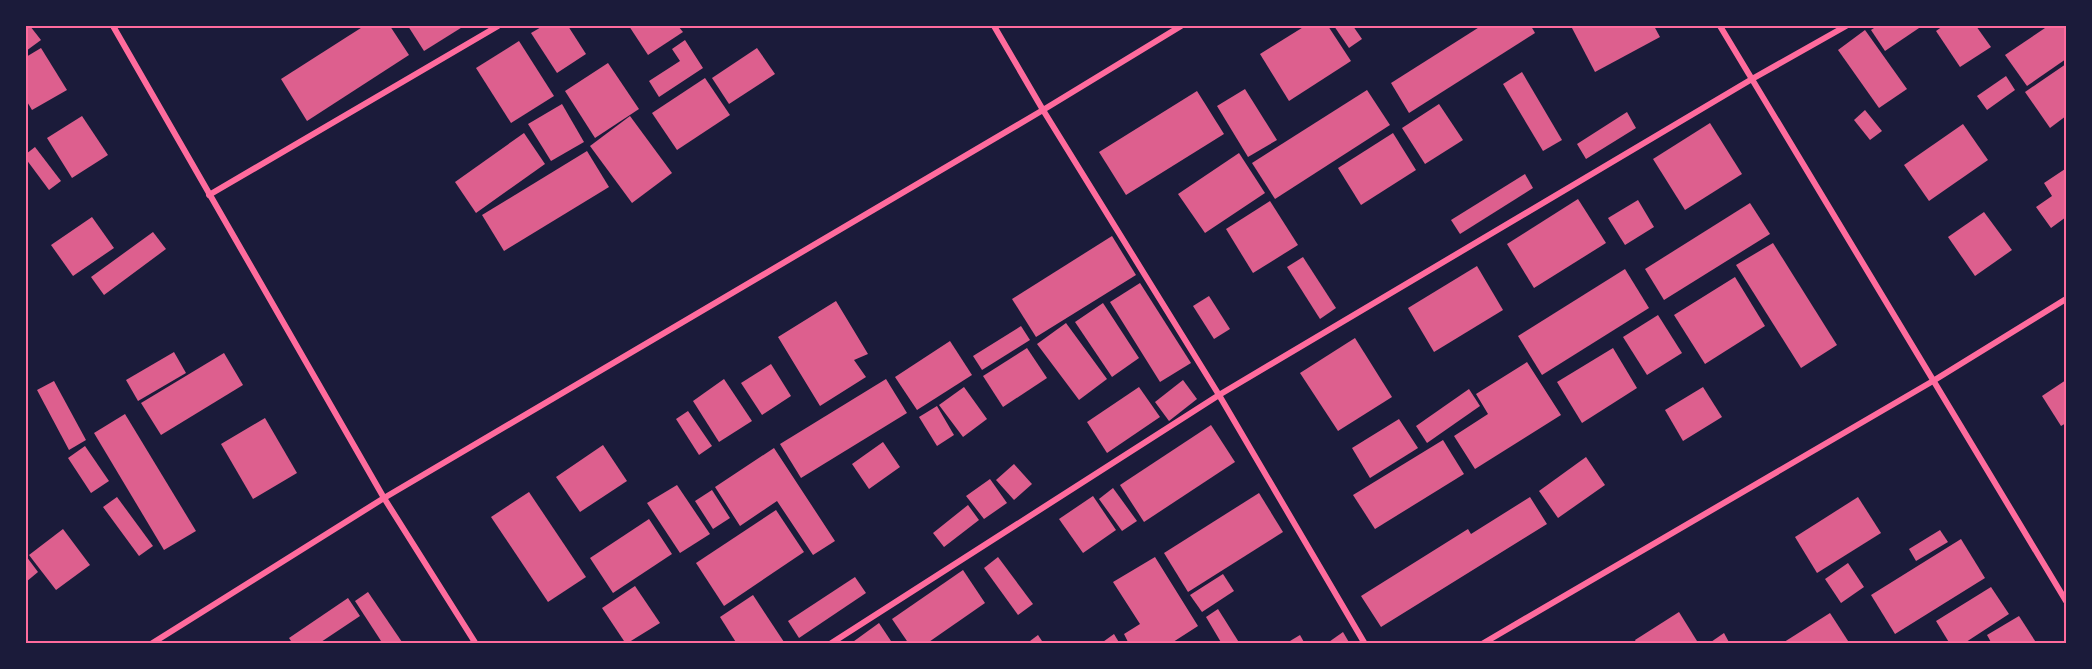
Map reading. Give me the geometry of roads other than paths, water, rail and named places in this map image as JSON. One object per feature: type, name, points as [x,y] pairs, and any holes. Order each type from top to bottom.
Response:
[{"type":"street","points":[[113,26],[384,498],[476,644]]},
{"type":"street","points":[[209,195],[498,26]]},
{"type":"street","points":[[994,26],[1043,110],[1219,395],[1365,644]]},
{"type":"street","points":[[151,644],[384,498],[1043,110],[1181,26]]},
{"type":"street","points":[[1720,26],[2067,601]]},
{"type":"street","points":[[830,644],[1219,395],[1752,79],[1846,26]]},
{"type":"street","points":[[1482,644],[1933,381],[2067,299]]}]
